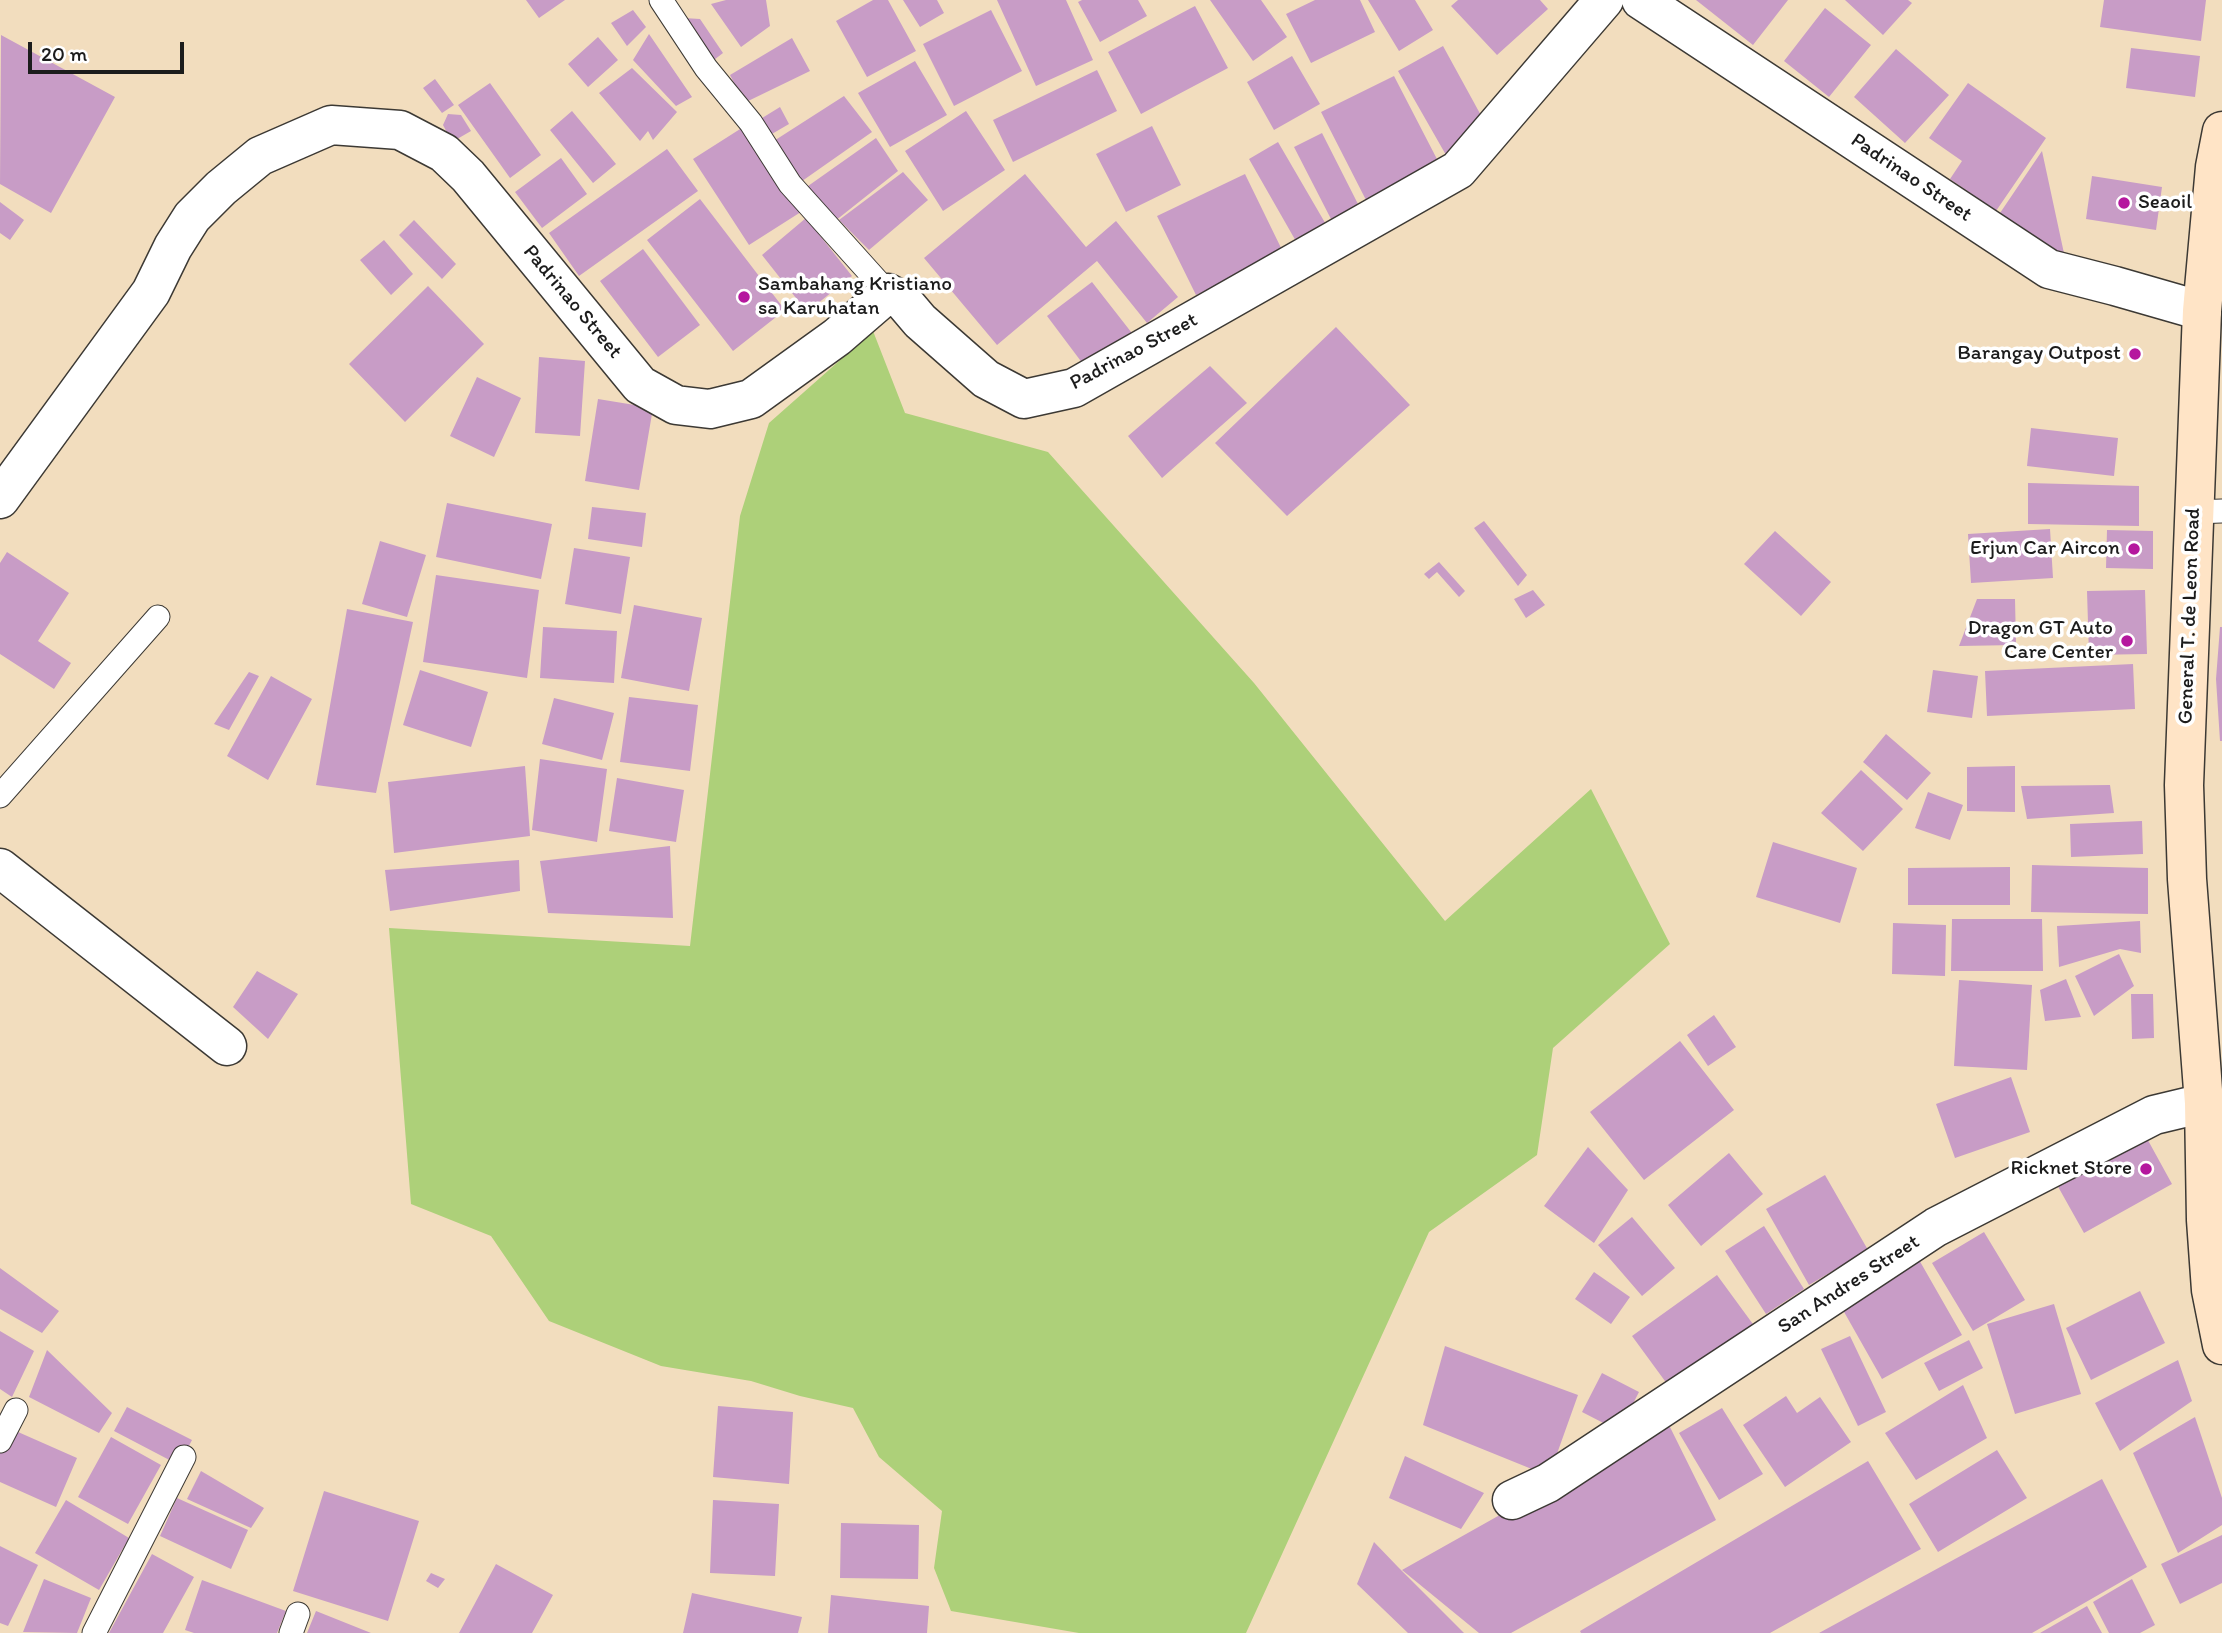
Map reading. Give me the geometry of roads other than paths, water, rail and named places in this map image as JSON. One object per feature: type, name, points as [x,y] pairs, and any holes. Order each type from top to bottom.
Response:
[{"type":"main road","name":"General T. de Leon Road","points":[[2222,131],[2215,167],[2202,311],[2208,511],[2185,785],[2187,879],[2204,1103],[2206,1220],[2211,1290],[2222,1345]]},
{"type":"street","name":"Padrinao Street","points":[[0,499],[151,292],[173,247],[192,217],[221,188],[260,156],[331,125],[400,130],[444,153],[476,187],[640,385],[676,405],[710,409],[751,399],[837,337],[888,293],[903,301],[920,321],[986,379],[1024,399],[1074,388],[1458,170],[1604,0]]},
{"type":"street","name":"Padrinao Street","points":[[1641,0],[2049,269],[2202,311]]},
{"type":"street","points":[[0,868],[227,1046]]},
{"type":"street","name":"San Andres Street","points":[[1512,1500],[1548,1483],[1936,1227],[2154,1115],[2204,1103]]},
{"type":"lane","points":[[662,0],[706,68],[751,123],[790,184],[888,293]]},
{"type":"lane","points":[[0,796],[159,617]]},
{"type":"lane","points":[[0,1441],[16,1410]]},
{"type":"lane","points":[[94,1633],[184,1457]]},
{"type":"place","name":"Seaoil","points":[[2124,203]]},
{"type":"place","name":"Sambahang Kristiano sa Karuhatan","points":[[744,297]]},
{"type":"place","name":"Barangay Outpost","points":[[2135,354]]},
{"type":"place","name":"Erjun Car Aircon","points":[[2134,549]]},
{"type":"place","name":"Dragon GT Auto Care Center","points":[[2127,641]]},
{"type":"place","name":"Ricknet Store","points":[[2146,1169]]}]
